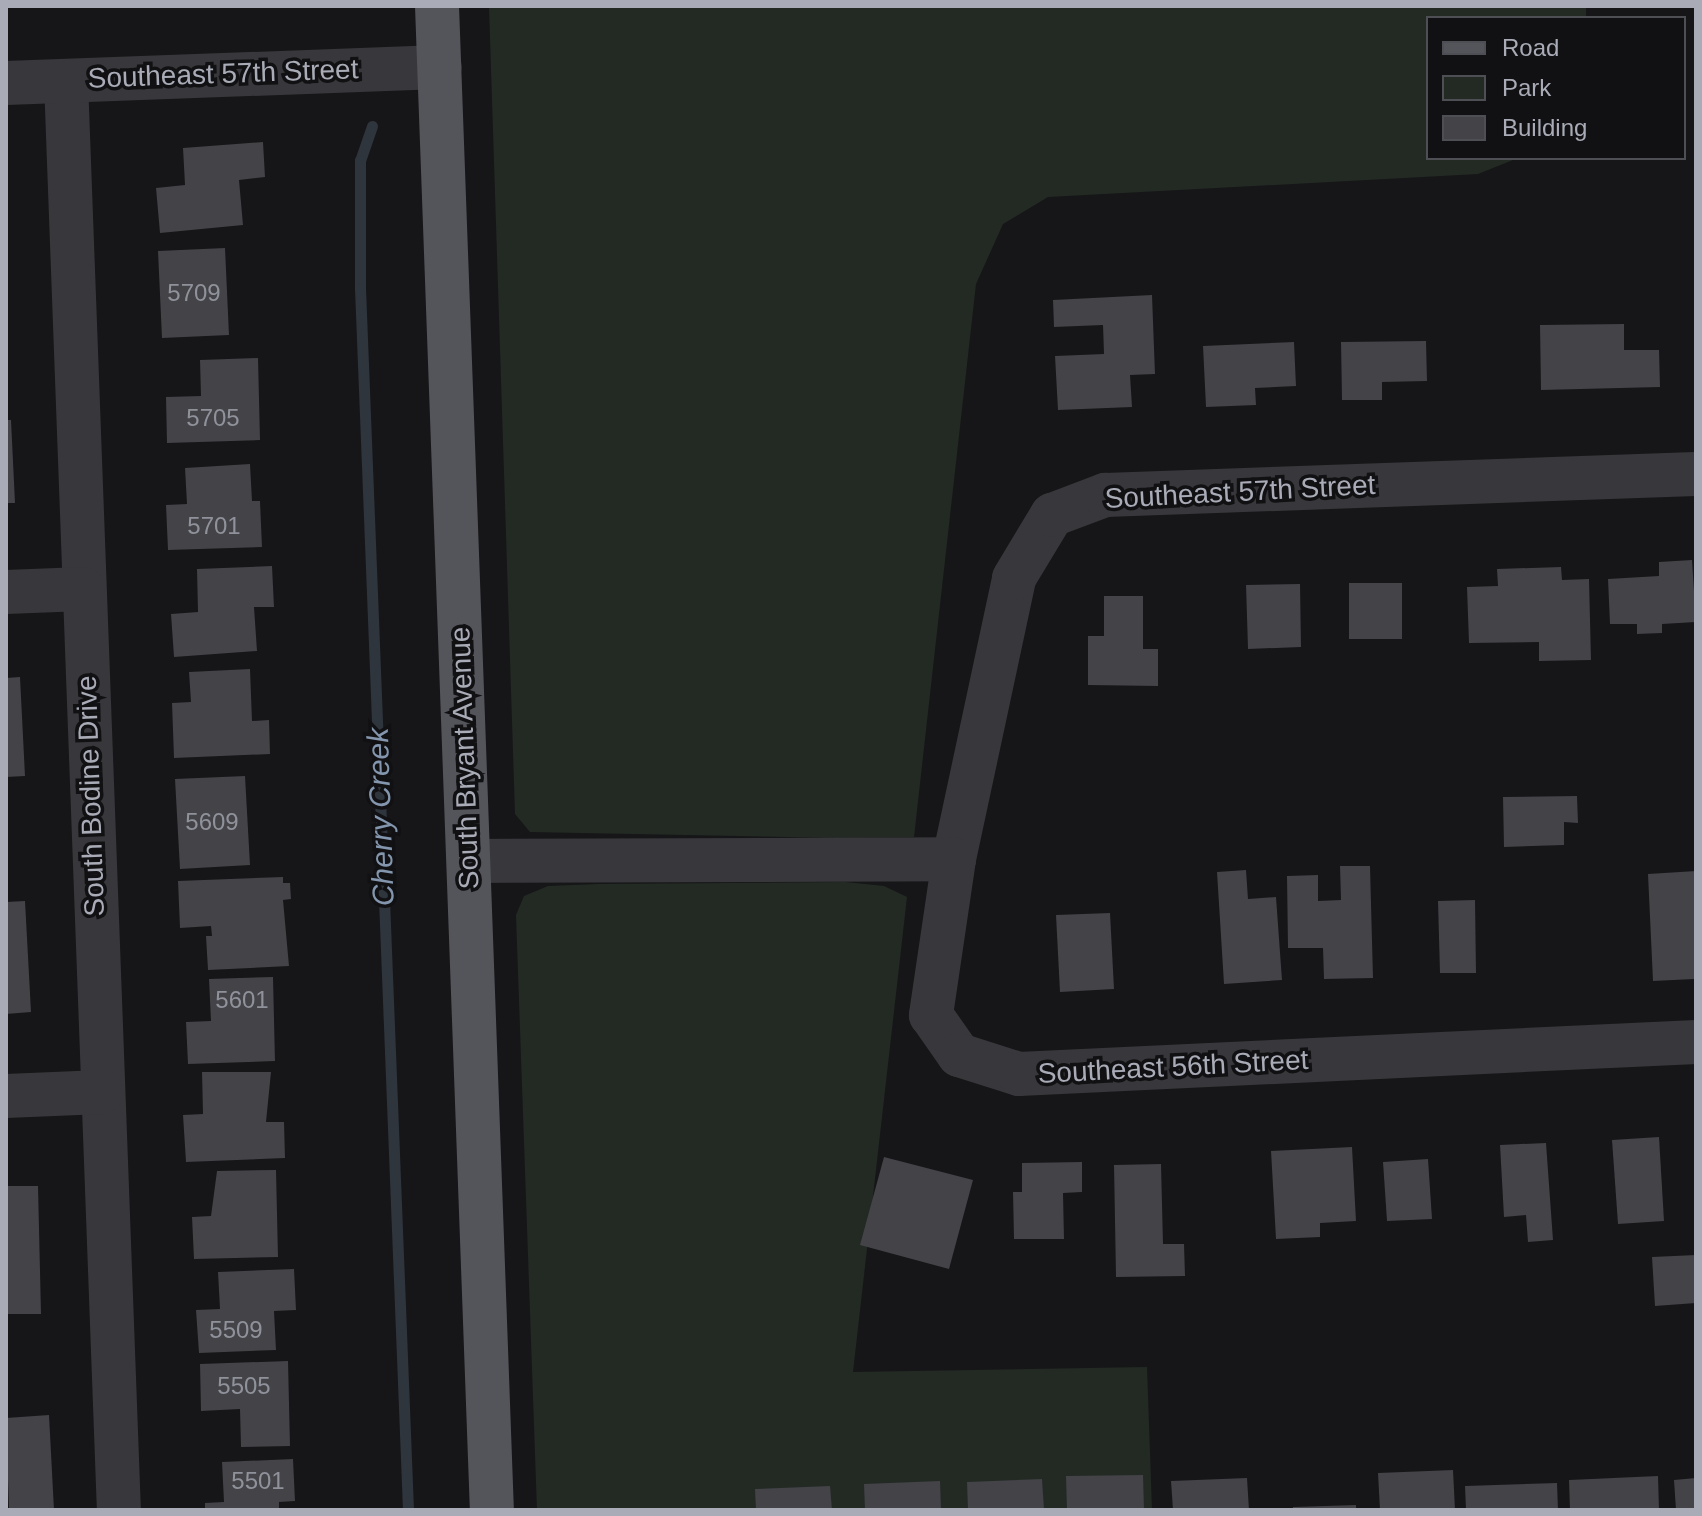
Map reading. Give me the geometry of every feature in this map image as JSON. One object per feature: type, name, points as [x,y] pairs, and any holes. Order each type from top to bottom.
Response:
[{"type":"main road","name":"South Bryant Avenue","points":[[437,6],[492,1510]]},
{"type":"street","name":"Southeast 57th Street","points":[[6,83],[440,67]]},
{"type":"street","name":"South Bodine Drive","points":[[66,81],[119,1510]]},
{"type":"street","name":"Southeast 57th Street","points":[[954,859],[1014,578],[1052,515],[1105,495],[1696,474]]},
{"type":"street","points":[[6,592],[83,589]]},
{"type":"street","points":[[469,861],[954,859]]},
{"type":"street","name":"Southeast 56th Street","points":[[954,859],[931,1015],[959,1055],[1019,1074],[1696,1042]]},
{"type":"street","points":[[6,1096],[102,1092]]},
{"type":"green space","points":[[489,6],[1586,6],[1586,16],[1426,16],[1426,160],[1513,160],[1478,174],[1048,197],[1003,224],[976,284],[914,837],[530,832],[515,814]]},
{"type":"green space","points":[[845,882],[884,886],[907,897],[853,1372],[1147,1367],[1152,1510],[537,1510],[516,915],[524,896],[548,886]]},
{"type":"building","points":[[263,142],[265,177],[239,180],[243,225],[160,233],[156,188],[185,185],[183,148]]},
{"type":"building","points":[[225,248],[229,335],[162,338],[158,251]]},
{"type":"building","points":[[1152,295],[1155,374],[1130,375],[1132,407],[1058,410],[1055,356],[1104,354],[1103,325],[1054,327],[1053,300]]},
{"type":"building","points":[[1624,324],[1624,350],[1659,350],[1660,387],[1541,390],[1540,325]]},
{"type":"building","points":[[1426,341],[1427,381],[1382,382],[1382,400],[1342,400],[1341,342]]},
{"type":"building","points":[[1294,342],[1296,386],[1255,388],[1256,405],[1206,407],[1203,346]]},
{"type":"building","points":[[258,358],[260,440],[167,443],[166,397],[201,396],[200,360]]},
{"type":"building","points":[[6,420],[11,420],[15,503],[6,503]]},
{"type":"building","points":[[250,464],[252,501],[260,501],[262,547],[168,550],[166,505],[187,504],[185,468]]},
{"type":"building","points":[[1692,560],[1696,622],[1662,624],[1662,633],[1637,634],[1637,624],[1610,624],[1608,579],[1659,576],[1659,562]]},
{"type":"building","points":[[272,566],[274,607],[254,607],[257,651],[174,657],[171,614],[198,612],[197,569]]},
{"type":"building","points":[[1561,567],[1562,580],[1589,579],[1591,660],[1539,661],[1539,642],[1469,643],[1467,587],[1498,586],[1497,569]]},
{"type":"building","points":[[1349,583],[1402,583],[1402,639],[1349,639]]},
{"type":"building","points":[[1300,584],[1301,647],[1248,649],[1246,585]]},
{"type":"building","points":[[1104,596],[1143,596],[1143,649],[1158,649],[1158,686],[1088,685],[1088,636],[1104,636]]},
{"type":"building","points":[[250,669],[252,721],[269,720],[270,754],[174,758],[172,703],[191,702],[189,672]]},
{"type":"building","points":[[20,677],[25,776],[6,777],[6,678]]},
{"type":"building","points":[[245,776],[250,865],[180,869],[175,779]]},
{"type":"building","points":[[1577,796],[1578,823],[1564,822],[1564,845],[1504,847],[1503,797]]},
{"type":"building","points":[[1340,866],[1370,866],[1373,978],[1324,979],[1323,948],[1288,948],[1287,876],[1318,875],[1318,901],[1341,900]]},
{"type":"building","points":[[1246,870],[1248,899],[1276,897],[1282,980],[1224,984],[1217,872]]},
{"type":"building","points":[[1696,871],[1694,979],[1653,981],[1648,874]]},
{"type":"building","points":[[283,877],[283,883],[290,883],[291,899],[283,900],[289,966],[208,970],[206,936],[212,936],[211,926],[180,928],[178,881]]},
{"type":"building","points":[[1475,900],[1476,973],[1440,973],[1438,901]]},
{"type":"building","points":[[25,901],[31,1012],[6,1014],[6,902]]},
{"type":"building","points":[[1110,913],[1114,989],[1060,992],[1056,915]]},
{"type":"building","points":[[273,977],[275,1061],[188,1064],[186,1022],[211,1021],[209,979]]},
{"type":"building","points":[[202,1072],[271,1072],[266,1122],[284,1122],[285,1158],[186,1162],[183,1115],[203,1114]]},
{"type":"building","points":[[1659,1137],[1664,1221],[1618,1224],[1612,1140]]},
{"type":"building","points":[[1546,1143],[1553,1240],[1528,1242],[1526,1215],[1504,1217],[1500,1145]]},
{"type":"building","points":[[1352,1147],[1356,1221],[1320,1223],[1320,1237],[1276,1239],[1271,1151]]},
{"type":"building","points":[[884,1157],[973,1180],[949,1269],[860,1245]]},
{"type":"building","points":[[1428,1159],[1432,1219],[1387,1221],[1383,1162]]},
{"type":"building","points":[[1082,1162],[1082,1192],[1063,1193],[1064,1239],[1014,1239],[1013,1192],[1022,1192],[1022,1163]]},
{"type":"building","points":[[1161,1164],[1163,1244],[1184,1244],[1185,1276],[1116,1277],[1114,1165]]},
{"type":"building","points":[[276,1170],[278,1257],[194,1259],[192,1217],[211,1216],[217,1171]]},
{"type":"building","points":[[6,1186],[38,1186],[41,1314],[6,1314]]},
{"type":"building","points":[[1696,1255],[1696,1303],[1655,1306],[1652,1257]]},
{"type":"building","points":[[294,1269],[296,1310],[274,1311],[276,1350],[199,1353],[196,1310],[220,1309],[218,1272]]},
{"type":"building","points":[[288,1361],[290,1446],[241,1447],[240,1409],[201,1411],[200,1364]]},
{"type":"building","points":[[49,1415],[54,1510],[9,1510],[6,1418]]},
{"type":"building","points":[[293,1459],[295,1501],[279,1502],[279,1510],[205,1510],[205,1503],[224,1502],[222,1462]]},
{"type":"building","points":[[1453,1470],[1455,1510],[1380,1510],[1378,1473]]},
{"type":"building","points":[[1143,1475],[1144,1510],[1067,1510],[1066,1476]]},
{"type":"building","points":[[1658,1476],[1659,1510],[1570,1510],[1569,1480]]},
{"type":"building","points":[[1247,1478],[1249,1510],[1173,1510],[1171,1481]]},
{"type":"building","points":[[1696,1478],[1696,1510],[1676,1510],[1674,1480]]},
{"type":"building","points":[[1042,1479],[1044,1510],[968,1510],[967,1482]]},
{"type":"building","points":[[940,1481],[941,1510],[865,1510],[864,1484]]},
{"type":"building","points":[[1557,1483],[1558,1510],[1466,1510],[1465,1486]]},
{"type":"building","points":[[830,1486],[832,1510],[756,1510],[755,1489]]},
{"type":"building","points":[[1356,1505],[1356,1510],[1293,1510],[1293,1507]]},
{"type":"waterway","name":"Cherry Creek","points":[[372,126],[360,160],[360,288],[408,1510]]}]
